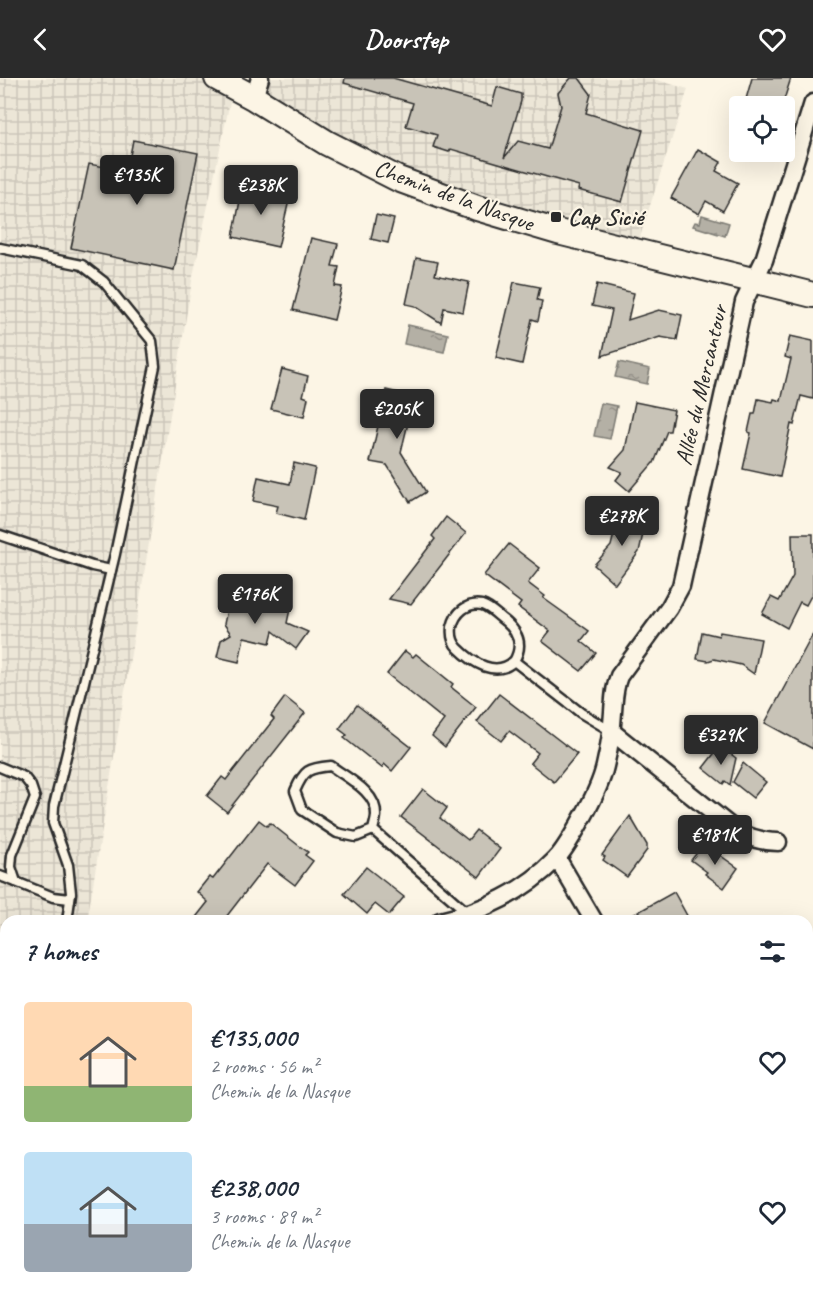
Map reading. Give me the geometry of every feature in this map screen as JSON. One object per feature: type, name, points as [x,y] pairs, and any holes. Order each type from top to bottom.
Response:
[{"type":"street","name":"Chemin de la Nasque","points":[[217,78],[257,88],[327,143],[398,179],[477,208],[558,232],[813,295]]},
{"type":"street","name":"Allée du Mercantour","points":[[465,915],[494,902],[542,873],[557,858],[573,835],[598,787],[605,766],[614,692],[619,676],[669,608],[681,586],[744,302],[764,260],[813,103]]},
{"type":"street","points":[[611,731],[736,831],[750,838],[778,842]]},
{"type":"street","points":[[557,858],[590,915]]},
{"type":"lane","points":[[0,248],[82,265],[104,282],[152,341],[155,366],[111,570],[54,806],[53,823],[68,865],[71,893],[69,915]]},
{"type":"lane","points":[[0,536],[111,570]]},
{"type":"lane","points":[[481,605],[489,608],[513,628],[520,647],[519,654],[514,661],[500,668],[482,667],[459,649],[452,638],[451,631],[453,623],[465,607],[481,605]]},
{"type":"lane","points":[[514,661],[581,713],[611,731]]},
{"type":"lane","points":[[331,766],[357,785],[370,796],[376,813],[373,830],[356,837],[337,833],[302,810],[295,791],[301,777],[314,768],[331,766]]},
{"type":"lane","points":[[0,767],[24,777],[31,786],[35,798],[12,855],[11,867],[16,882]]},
{"type":"lane","points":[[373,830],[469,914]]},
{"type":"lane","points":[[0,876],[53,897],[70,899]]},
{"type":"shaded area","points":[[0,78],[650,78],[688,89],[636,252],[477,208],[233,87],[192,281],[88,915],[0,915]]},
{"type":"water","points":[[702,215],[729,223],[725,236],[693,226],[695,222],[700,223]]},
{"type":"water","points":[[408,325],[448,334],[444,352],[404,344]]},
{"type":"water","points":[[619,362],[650,369],[647,384],[615,377]]},
{"type":"water","points":[[601,403],[617,406],[610,439],[594,436]]},
{"type":"building","points":[[345,78],[393,78],[492,106],[497,87],[521,94],[504,158],[518,141],[548,149],[561,106],[558,93],[571,78],[579,78],[591,94],[586,113],[643,130],[622,202],[578,190],[579,186],[451,149],[449,152],[433,147],[437,135],[406,126],[413,103],[344,83]]},
{"type":"building","points":[[752,78],[791,78],[785,96],[747,96]]},
{"type":"building","points":[[133,140],[198,153],[174,270],[71,248],[89,164],[127,171]]},
{"type":"building","points":[[698,149],[721,162],[716,171],[738,183],[723,211],[706,201],[699,214],[671,198]]},
{"type":"building","points":[[243,185],[290,196],[278,247],[233,237]]},
{"type":"building","points":[[376,215],[394,219],[388,243],[371,239]]},
{"type":"building","points":[[311,238],[338,244],[332,266],[339,267],[335,286],[342,287],[334,320],[293,310]]},
{"type":"building","points":[[416,258],[438,262],[435,275],[469,282],[463,312],[444,308],[441,323],[415,306],[406,304]]},
{"type":"building","points":[[514,282],[540,287],[537,300],[542,301],[538,321],[532,319],[522,364],[496,358]]},
{"type":"building","points":[[597,284],[634,293],[628,320],[659,310],[682,315],[677,340],[660,337],[602,356],[612,310],[592,306]]},
{"type":"building","points":[[790,336],[813,341],[813,399],[801,396],[794,425],[791,424],[780,477],[743,469],[751,433],[748,432],[758,399],[781,401],[791,359],[785,357]]},
{"type":"building","points":[[282,369],[308,376],[303,396],[308,398],[304,417],[271,409]]},
{"type":"building","points":[[386,390],[421,398],[415,425],[408,423],[401,452],[426,492],[410,502],[387,465],[370,462]]},
{"type":"building","points":[[635,402],[674,410],[670,431],[667,431],[654,463],[629,491],[616,480],[622,472],[610,467],[625,450]]},
{"type":"building","points":[[294,463],[315,468],[304,520],[276,513],[278,506],[253,501],[258,477],[290,484]]},
{"type":"building","points":[[619,514],[646,520],[639,552],[615,584],[594,565],[611,546]]},
{"type":"building","points":[[446,517],[466,533],[411,604],[389,599],[435,539],[432,536]]},
{"type":"building","points":[[792,534],[813,534],[813,592],[806,605],[800,602],[787,628],[762,614],[771,597],[779,601],[793,576]]},
{"type":"building","points":[[509,544],[540,568],[528,583],[545,596],[543,598],[589,631],[581,641],[596,653],[581,671],[542,641],[550,631],[518,607],[521,603],[484,575]]},
{"type":"building","points":[[231,591],[253,596],[252,600],[290,609],[287,623],[308,632],[296,649],[273,631],[270,643],[244,637],[239,662],[217,657],[221,640],[231,634],[224,624]]},
{"type":"building","points":[[702,632],[719,636],[720,632],[761,639],[754,674],[741,665],[714,659],[708,661],[697,659]]},
{"type":"building","points":[[813,634],[813,749],[765,723]]},
{"type":"building","points":[[405,651],[413,657],[416,654],[453,684],[451,687],[476,707],[445,747],[432,736],[444,720],[387,674]]},
{"type":"building","points":[[499,694],[577,754],[554,782],[530,763],[538,753],[509,731],[501,741],[477,722]]},
{"type":"building","points":[[285,697],[305,713],[227,812],[207,796],[222,777],[226,780],[274,719],[271,716]]},
{"type":"building","points":[[357,705],[411,747],[392,771],[384,764],[382,768],[344,738],[347,735],[339,729]]},
{"type":"building","points":[[720,746],[736,758],[730,785],[725,781],[723,784],[703,768]]},
{"type":"building","points":[[743,763],[766,782],[753,798],[733,782]]},
{"type":"building","points":[[423,789],[447,808],[440,818],[468,840],[476,830],[500,849],[479,877],[401,817]]},
{"type":"building","points":[[630,816],[647,845],[647,850],[627,877],[603,860],[605,857],[602,855]]},
{"type":"building","points":[[259,820],[267,826],[270,823],[308,852],[305,855],[313,861],[295,885],[267,864],[228,915],[198,915],[208,902],[197,892],[209,877],[213,879]]},
{"type":"building","points":[[704,844],[738,868],[724,888],[691,860]]},
{"type":"building","points":[[366,867],[404,897],[389,915],[375,904],[367,914],[344,894]]},
{"type":"building","points":[[674,892],[687,915],[633,915]]},
{"type":"place","name":"Cap Sicié","points":[[556,217]]}]
